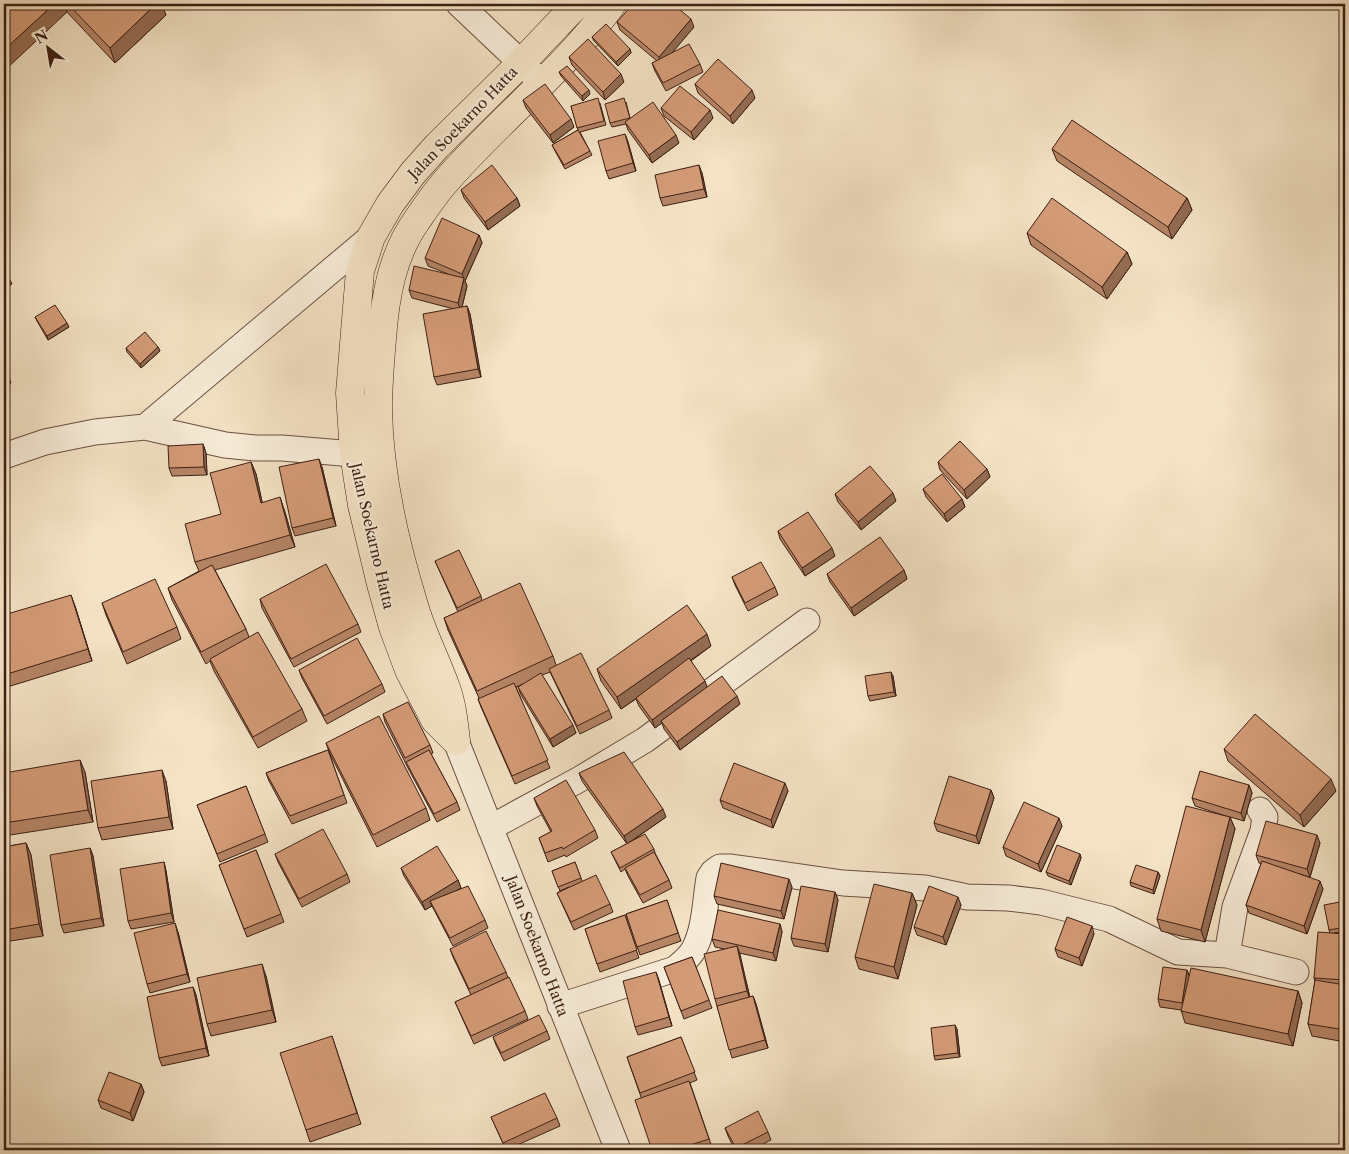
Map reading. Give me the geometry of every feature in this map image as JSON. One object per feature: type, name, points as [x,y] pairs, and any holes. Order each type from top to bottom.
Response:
[{"type":"main road","name":"Jalan Soekarno Hatta","points":[[456,741],[435,720],[422,699],[409,670],[393,627],[362,505],[354,454],[350,394],[360,271],[371,237],[393,199],[413,173],[437,146],[521,63],[577,4]]},
{"type":"main road","name":"Jalan Soekarno Hatta","points":[[456,741],[446,689],[413,605],[401,561],[382,463],[378,410],[383,321],[390,278],[399,252],[415,223],[445,181],[594,29],[612,4]]},
{"type":"street","points":[[459,4],[542,82]]},
{"type":"street","points":[[144,427],[371,237]]},
{"type":"street","points":[[4,456],[45,442],[95,432],[144,427],[225,445],[354,454],[382,463]]},
{"type":"street","points":[[490,828],[580,779],[644,740],[807,621]]},
{"type":"street","name":"Jalan Soekarno Hatta","points":[[456,741],[618,1150]]},
{"type":"street","points":[[1227,955],[1235,907],[1264,831],[1265,817],[1260,810]]},
{"type":"street","points":[[560,1006],[675,969],[685,961],[694,950],[700,932],[709,878],[720,867],[731,867],[843,884],[925,888],[967,896],[1042,902],[1109,920],[1178,952],[1227,955],[1296,972]]},
{"type":"building","points":[[4,4],[54,4],[4,50]]},
{"type":"building","points":[[68,4],[156,4],[110,48]]},
{"type":"building","points":[[633,4],[673,4],[691,19],[659,57],[617,22]]},
{"type":"building","points":[[606,24],[630,49],[616,62],[592,37]]},
{"type":"building","points":[[588,39],[621,74],[603,92],[569,57]]},
{"type":"building","points":[[689,44],[700,64],[663,83],[652,63]]},
{"type":"building","points":[[718,59],[752,90],[730,116],[695,84]]},
{"type":"building","points":[[567,66],[589,90],[582,96],[559,72]]},
{"type":"building","points":[[545,84],[571,119],[550,135],[523,100]]},
{"type":"building","points":[[680,86],[710,110],[691,132],[661,108]]},
{"type":"building","points":[[598,98],[604,121],[577,128],[571,106]]},
{"type":"building","points":[[624,98],[630,118],[610,123],[605,104]]},
{"type":"building","points":[[653,102],[676,135],[649,155],[625,122]]},
{"type":"building","points":[[1072,120],[1187,198],[1168,227],[1052,149]]},
{"type":"building","points":[[578,130],[590,151],[564,165],[552,145]]},
{"type":"building","points":[[625,134],[633,163],[606,171],[598,141]]},
{"type":"building","points":[[492,165],[517,198],[485,222],[461,190]]},
{"type":"building","points":[[699,165],[704,189],[660,198],[655,175]]},
{"type":"building","points":[[1052,198],[1127,252],[1102,287],[1027,233]]},
{"type":"building","points":[[442,218],[479,235],[462,274],[425,258]]},
{"type":"building","points":[[414,266],[464,278],[458,303],[409,290]]},
{"type":"building","points":[[4,270],[10,280],[4,284]]},
{"type":"building","points":[[55,305],[67,323],[47,336],[35,317]]},
{"type":"building","points":[[467,306],[478,369],[434,377],[423,314]]},
{"type":"building","points":[[145,332],[158,347],[140,364],[126,348]]},
{"type":"building","points":[[960,441],[987,469],[964,490],[938,462]]},
{"type":"building","points":[[203,444],[204,467],[169,468],[168,446]]},
{"type":"building","points":[[319,459],[333,518],[292,528],[279,467]]},
{"type":"building","points":[[251,462],[261,503],[280,497],[290,535],[195,562],[185,524],[221,514],[210,473]]},
{"type":"building","points":[[870,466],[893,493],[858,522],[835,494]]},
{"type":"building","points":[[942,474],[962,499],[944,514],[923,489]]},
{"type":"building","points":[[808,512],[832,548],[802,568],[778,531]]},
{"type":"building","points":[[880,537],[904,570],[851,608],[827,574]]},
{"type":"building","points":[[459,550],[481,596],[457,608],[435,561]]},
{"type":"building","points":[[761,562],[775,587],[745,603],[732,577]]},
{"type":"building","points":[[326,564],[358,624],[291,659],[260,599]]},
{"type":"building","points":[[212,565],[246,629],[201,652],[168,588]]},
{"type":"building","points":[[155,579],[177,627],[123,652],[102,603]]},
{"type":"building","points":[[520,583],[553,656],[477,691],[444,618]]},
{"type":"building","points":[[71,595],[88,649],[4,675],[4,615]]},
{"type":"building","points":[[687,605],[707,634],[617,697],[597,669]]},
{"type":"building","points":[[258,632],[302,709],[253,737],[210,659]]},
{"type":"building","points":[[357,638],[382,684],[324,716],[299,670]]},
{"type":"building","points":[[581,653],[609,710],[577,726],[549,669]]},
{"type":"building","points":[[689,658],[705,681],[652,720],[636,698]]},
{"type":"building","points":[[891,672],[894,692],[868,696],[865,676]]},
{"type":"building","points":[[541,673],[573,725],[550,739],[518,687]]},
{"type":"building","points":[[722,676],[737,696],[677,742],[661,721]]},
{"type":"building","points":[[514,683],[548,760],[512,776],[478,699]]},
{"type":"building","points":[[408,702],[430,745],[405,758],[383,714]]},
{"type":"building","points":[[1255,714],[1331,779],[1300,815],[1224,749]]},
{"type":"building","points":[[379,716],[426,808],[373,835],[326,743]]},
{"type":"building","points":[[328,750],[344,795],[290,816],[266,773]]},
{"type":"building","points":[[429,750],[457,802],[434,814],[406,762]]},
{"type":"building","points":[[624,752],[663,809],[624,836],[579,773]]},
{"type":"building","points":[[80,760],[88,810],[4,823],[4,773]]},
{"type":"building","points":[[734,763],[785,783],[771,820],[720,800]]},
{"type":"building","points":[[162,770],[169,817],[98,828],[91,781]]},
{"type":"building","points":[[1200,771],[1249,785],[1241,813],[1192,798]]},
{"type":"building","points":[[949,776],[991,790],[976,836],[934,823]]},
{"type":"building","points":[[566,780],[595,830],[563,849],[562,847],[545,853],[539,838],[552,831],[534,798]]},
{"type":"building","points":[[246,786],[265,834],[217,854],[197,805]]},
{"type":"building","points":[[1024,802],[1059,818],[1038,864],[1003,847]]},
{"type":"building","points":[[1186,806],[1230,817],[1201,930],[1157,919]]},
{"type":"building","points":[[1266,821],[1317,835],[1307,869],[1256,855]]},
{"type":"building","points":[[323,829],[347,874],[299,899],[275,854]]},
{"type":"building","points":[[645,834],[654,849],[620,868],[611,852]]},
{"type":"building","points":[[26,843],[39,924],[4,930],[4,847]]},
{"type":"building","points":[[1057,845],[1080,854],[1069,881],[1046,872]]},
{"type":"building","points":[[437,846],[458,880],[422,902],[401,868]]},
{"type":"building","points":[[90,848],[101,918],[61,925],[50,855]]},
{"type":"building","points":[[256,850],[281,914],[244,929],[219,865]]},
{"type":"building","points":[[654,852],[669,880],[640,895],[625,868]]},
{"type":"building","points":[[1262,861],[1320,881],[1304,926],[1246,905]]},
{"type":"building","points":[[164,862],[171,913],[128,921],[120,869]]},
{"type":"building","points":[[575,862],[581,878],[558,887],[552,871]]},
{"type":"building","points":[[721,863],[789,879],[781,911],[714,896]]},
{"type":"building","points":[[1136,865],[1158,872],[1153,890],[1130,882]]},
{"type":"building","points":[[596,875],[610,904],[571,922],[557,893]]},
{"type":"building","points":[[874,884],[912,893],[894,967],[855,957]]},
{"type":"building","points":[[468,886],[485,920],[450,938],[430,901]]},
{"type":"building","points":[[801,886],[835,892],[825,944],[791,938]]},
{"type":"building","points":[[929,886],[958,897],[943,937],[914,927]]},
{"type":"building","points":[[667,900],[678,933],[637,947],[626,914]]},
{"type":"building","points":[[1345,901],[1345,927],[1329,930],[1324,905]]},
{"type":"building","points":[[718,910],[780,924],[773,953],[712,939]]},
{"type":"building","points":[[625,915],[637,950],[597,964],[585,929]]},
{"type":"building","points":[[1067,917],[1092,926],[1079,958],[1055,949]]},
{"type":"building","points":[[175,923],[187,974],[147,984],[134,933]]},
{"type":"building","points":[[486,931],[506,972],[469,989],[450,949]]},
{"type":"building","points":[[1318,932],[1345,934],[1345,980],[1314,978]]},
{"type":"building","points":[[737,946],[747,991],[715,999],[704,954]]},
{"type":"building","points":[[692,957],[709,1000],[681,1011],[664,967]]},
{"type":"building","points":[[262,964],[272,1010],[207,1024],[197,978]]},
{"type":"building","points":[[1163,967],[1187,970],[1182,1003],[1158,999]]},
{"type":"building","points":[[1191,968],[1298,991],[1288,1034],[1181,1011]]},
{"type":"building","points":[[656,972],[669,1017],[635,1027],[623,981]]},
{"type":"building","points":[[509,977],[525,1011],[471,1036],[455,1002]]},
{"type":"building","points":[[1315,980],[1345,985],[1345,1030],[1308,1024]]},
{"type":"building","points":[[193,987],[206,1048],[159,1058],[147,997]]},
{"type":"building","points":[[753,996],[765,1040],[729,1050],[717,1006]]},
{"type":"building","points":[[539,1015],[547,1031],[501,1053],[493,1037]]},
{"type":"building","points":[[955,1025],[958,1053],[934,1056],[931,1028]]},
{"type":"building","points":[[332,1036],[357,1113],[306,1130],[280,1053]]},
{"type":"building","points":[[681,1037],[695,1072],[640,1093],[627,1057]]},
{"type":"building","points":[[109,1072],[141,1084],[130,1113],[98,1100]]},
{"type":"building","points":[[689,1081],[709,1139],[675,1150],[652,1150],[635,1100]]},
{"type":"building","points":[[545,1093],[557,1118],[503,1143],[491,1117]]},
{"type":"building","points":[[758,1111],[768,1132],[736,1148],[725,1128]]}]
